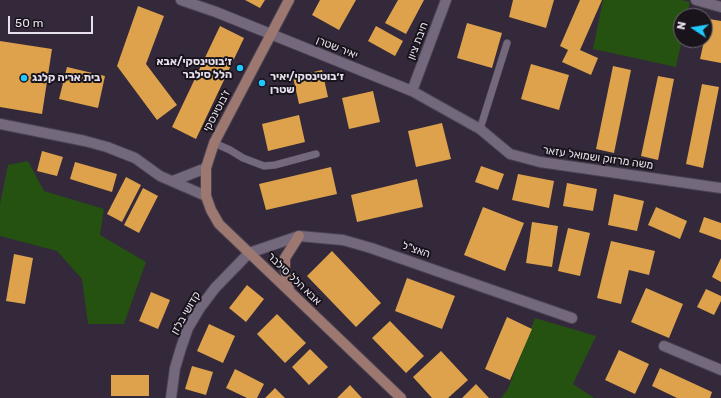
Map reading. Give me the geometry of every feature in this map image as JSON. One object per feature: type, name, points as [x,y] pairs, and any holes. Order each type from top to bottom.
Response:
[{"type":"street","name":"יאיר שטרן","points":[[181,0],[216,12],[412,91],[480,129]]},
{"type":"street","name":"ז'בוטינסקי","points":[[206,196],[206,168],[214,143],[289,0]]},
{"type":"street","name":"חיבת ציון","points":[[412,91],[446,0]]},
{"type":"street","points":[[696,0],[721,7]]},
{"type":"street","points":[[0,124],[85,140],[107,147],[135,158],[160,176],[206,196]]},
{"type":"street","name":"משה מרזוק ושמואל עזאר","points":[[480,129],[510,154],[540,162],[721,188]]},
{"type":"street","points":[[173,181],[206,168]]},
{"type":"street","name":"אבא הלל סילבר","points":[[206,196],[211,210],[219,224],[400,398]]},
{"type":"street","points":[[289,290],[285,269],[285,258],[299,236]]},
{"type":"street","name":"האצ\"ל","points":[[249,253],[299,236],[343,240],[371,248],[572,318]]},
{"type":"street","name":"קדושי בלזן","points":[[171,398],[175,368],[188,328],[200,308],[216,288],[249,253]]},
{"type":"street","points":[[664,346],[721,370]]},
{"type":"lane","points":[[480,129],[507,43]]},
{"type":"lane","points":[[214,143],[248,161],[264,166],[275,165],[316,154]]},
{"type":"green space","points":[[603,0],[681,0],[690,2],[689,8],[673,8],[673,48],[680,48],[676,67],[593,49]]},
{"type":"green space","points":[[28,161],[44,191],[104,209],[100,235],[146,262],[124,324],[88,324],[82,279],[57,251],[0,236],[0,204],[8,165]]},
{"type":"green space","points":[[535,318],[596,336],[573,384],[594,398],[501,398],[508,389]]},
{"type":"building","points":[[245,0],[265,0],[260,8]]},
{"type":"building","points":[[320,0],[356,0],[339,30],[312,15]]},
{"type":"building","points":[[398,0],[424,0],[406,34],[385,23]]},
{"type":"building","points":[[513,0],[554,0],[546,28],[509,17]]},
{"type":"building","points":[[580,0],[602,0],[580,50],[598,58],[591,75],[562,62],[568,50],[560,46]]},
{"type":"building","points":[[138,6],[164,16],[146,64],[177,105],[157,120],[117,66]]},
{"type":"building","points":[[713,20],[721,21],[721,63],[700,59],[702,48],[713,48]]},
{"type":"building","points":[[467,23],[502,33],[492,68],[457,58]]},
{"type":"building","points":[[220,26],[244,38],[196,139],[172,127]]},
{"type":"building","points":[[376,26],[403,41],[395,56],[368,41]]},
{"type":"building","name":"בית אריה קלנג","points":[[0,41],[52,49],[42,114],[0,107]]},
{"type":"building","points":[[531,64],[569,75],[559,110],[521,99]]},
{"type":"building","points":[[613,66],[631,70],[614,153],[596,149]]},
{"type":"building","points":[[67,67],[105,76],[98,108],[59,99]]},
{"type":"building","points":[[322,70],[328,97],[299,104],[293,77]]},
{"type":"building","points":[[658,76],[674,79],[658,160],[641,156]]},
{"type":"building","points":[[702,84],[719,87],[703,168],[686,164]]},
{"type":"building","points":[[373,91],[380,122],[349,129],[342,98]]},
{"type":"building","points":[[299,115],[305,142],[268,151],[262,124]]},
{"type":"building","points":[[442,123],[451,159],[416,167],[408,131]]},
{"type":"building","points":[[42,151],[63,157],[57,176],[37,171]]},
{"type":"building","points":[[75,162],[117,174],[112,192],[70,179]]},
{"type":"building","points":[[481,166],[504,174],[498,190],[475,182]]},
{"type":"building","points":[[331,167],[337,194],[266,210],[259,184]]},
{"type":"building","points":[[518,174],[554,181],[549,208],[512,200]]},
{"type":"building","points":[[126,177],[141,185],[122,222],[107,214]]},
{"type":"building","points":[[417,179],[423,207],[357,222],[351,195]]},
{"type":"building","points":[[567,183],[597,189],[593,211],[563,206]]},
{"type":"building","points":[[143,188],[158,196],[139,233],[124,225]]},
{"type":"building","points":[[614,194],[644,201],[637,231],[608,225]]},
{"type":"building","points":[[483,207],[524,223],[505,271],[464,255]]},
{"type":"building","points":[[656,207],[687,221],[680,239],[648,225]]},
{"type":"building","points":[[704,217],[721,223],[721,240],[699,232]]},
{"type":"building","points":[[532,222],[558,226],[552,267],[526,263]]},
{"type":"building","points":[[568,228],[590,233],[580,276],[558,271]]},
{"type":"building","points":[[611,241],[655,251],[649,275],[629,270],[621,304],[597,298]]},
{"type":"building","points":[[332,251],[381,303],[356,327],[307,276]]},
{"type":"building","points":[[14,254],[33,258],[25,304],[6,301]]},
{"type":"building","points":[[721,258],[721,282],[712,277]]},
{"type":"building","points":[[407,278],[455,296],[442,329],[395,311]]},
{"type":"building","points":[[247,285],[264,299],[246,322],[229,308]]},
{"type":"building","points":[[646,288],[683,304],[669,338],[631,322]]},
{"type":"building","points":[[706,289],[721,296],[721,301],[714,315],[697,307]]},
{"type":"building","points":[[151,292],[170,300],[158,329],[139,321]]},
{"type":"building","points":[[277,314],[306,343],[285,363],[257,334]]},
{"type":"building","points":[[507,317],[532,329],[510,380],[485,369]]},
{"type":"building","points":[[390,321],[424,356],[406,373],[372,338]]},
{"type":"building","points":[[209,324],[235,336],[223,363],[197,351]]},
{"type":"building","points":[[310,349],[328,367],[309,385],[292,367]]},
{"type":"building","points":[[619,350],[649,364],[635,394],[605,380]]},
{"type":"building","points":[[441,351],[468,380],[448,398],[432,398],[413,377]]},
{"type":"building","points":[[192,366],[213,372],[206,395],[185,389]]},
{"type":"building","points":[[660,368],[712,392],[710,398],[677,398],[652,386]]},
{"type":"building","points":[[235,369],[264,384],[257,398],[247,398],[226,388]]},
{"type":"building","points":[[111,375],[149,375],[149,396],[111,396]]},
{"type":"building","points":[[476,384],[489,398],[462,398]]},
{"type":"building","points":[[350,385],[362,398],[337,398]]},
{"type":"building","points":[[275,388],[285,398],[265,398]]},
{"type":"place","name":"ז׳בוטינסקי/אבא הלל סילבר","points":[[240,68]]},
{"type":"place","name":"בית אריה קלנג","points":[[24,78]]},
{"type":"place","name":"ז׳בוטינסקי/יאיר שטרן","points":[[262,83]]}]
